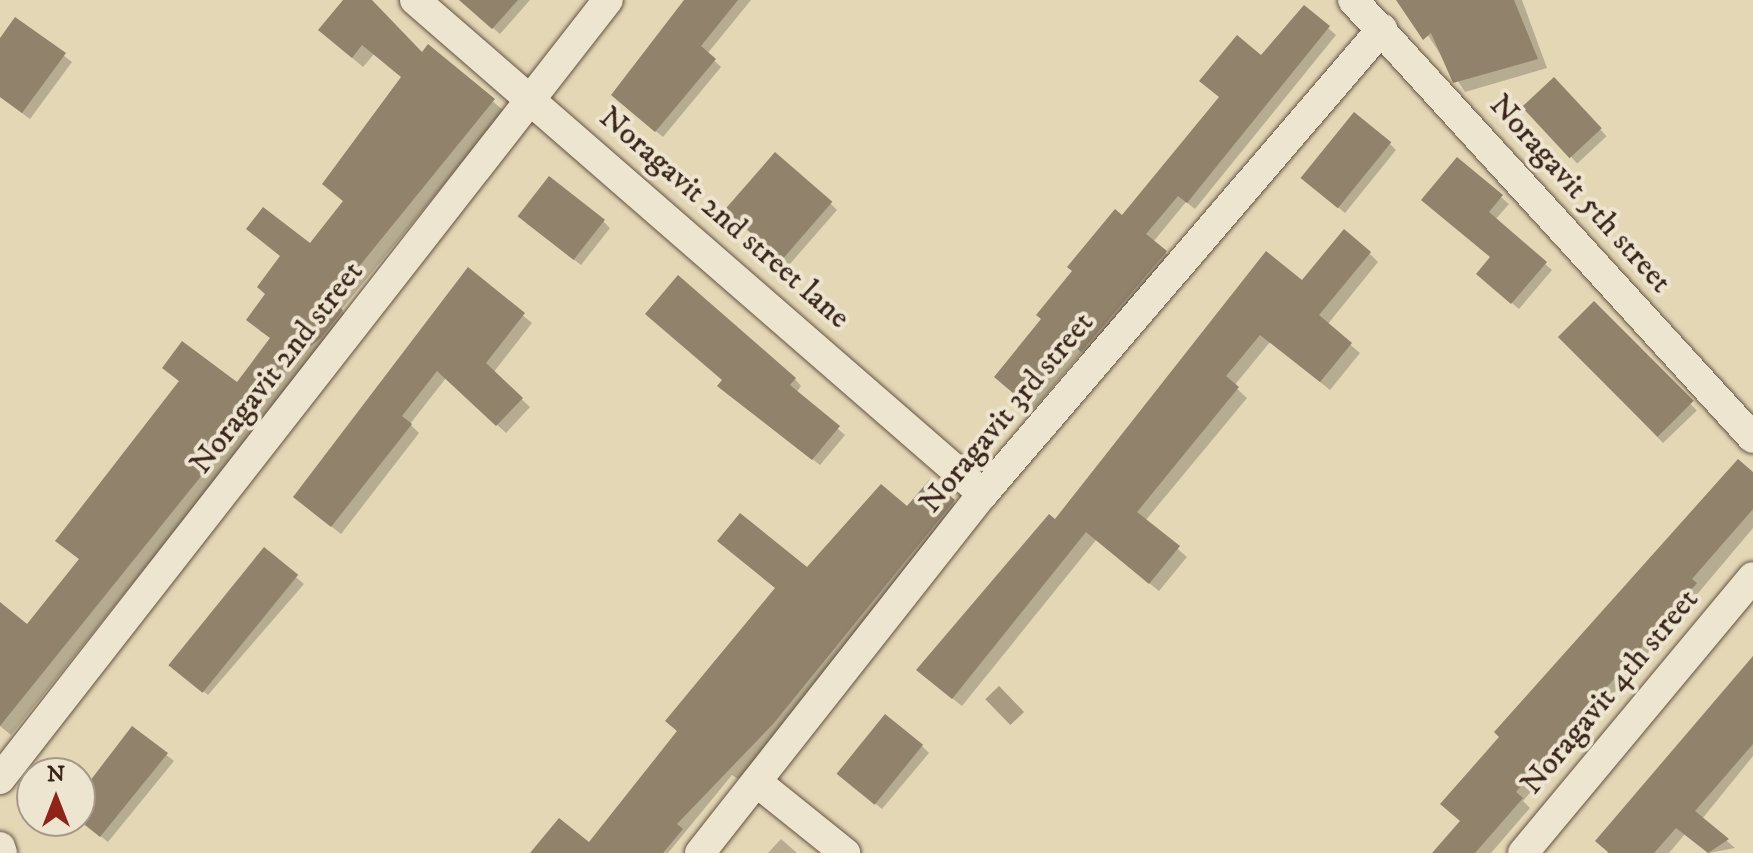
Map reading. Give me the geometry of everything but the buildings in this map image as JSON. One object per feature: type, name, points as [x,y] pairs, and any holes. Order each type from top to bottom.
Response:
[{"type":"street","name":"Noragavit 2nd street lane","points":[[415,0],[534,99],[983,494]]},
{"type":"street","name":"Noragavit 2nd street","points":[[0,779],[534,99],[608,0]]},
{"type":"street","name":"Noragavit 5th street","points":[[1353,0],[1753,438]]},
{"type":"street","name":"Noragavit 3rd street","points":[[700,853],[983,494],[1382,29]]},
{"type":"street","name":"Noragavit 4th street","points":[[1523,853],[1753,577]]},
{"type":"street","points":[[758,783],[845,853]]},
{"type":"street","points":[[0,847],[2,853]]},
{"type":"shaded area","points":[[999,686],[1024,712],[1010,725],[985,699]]}]
